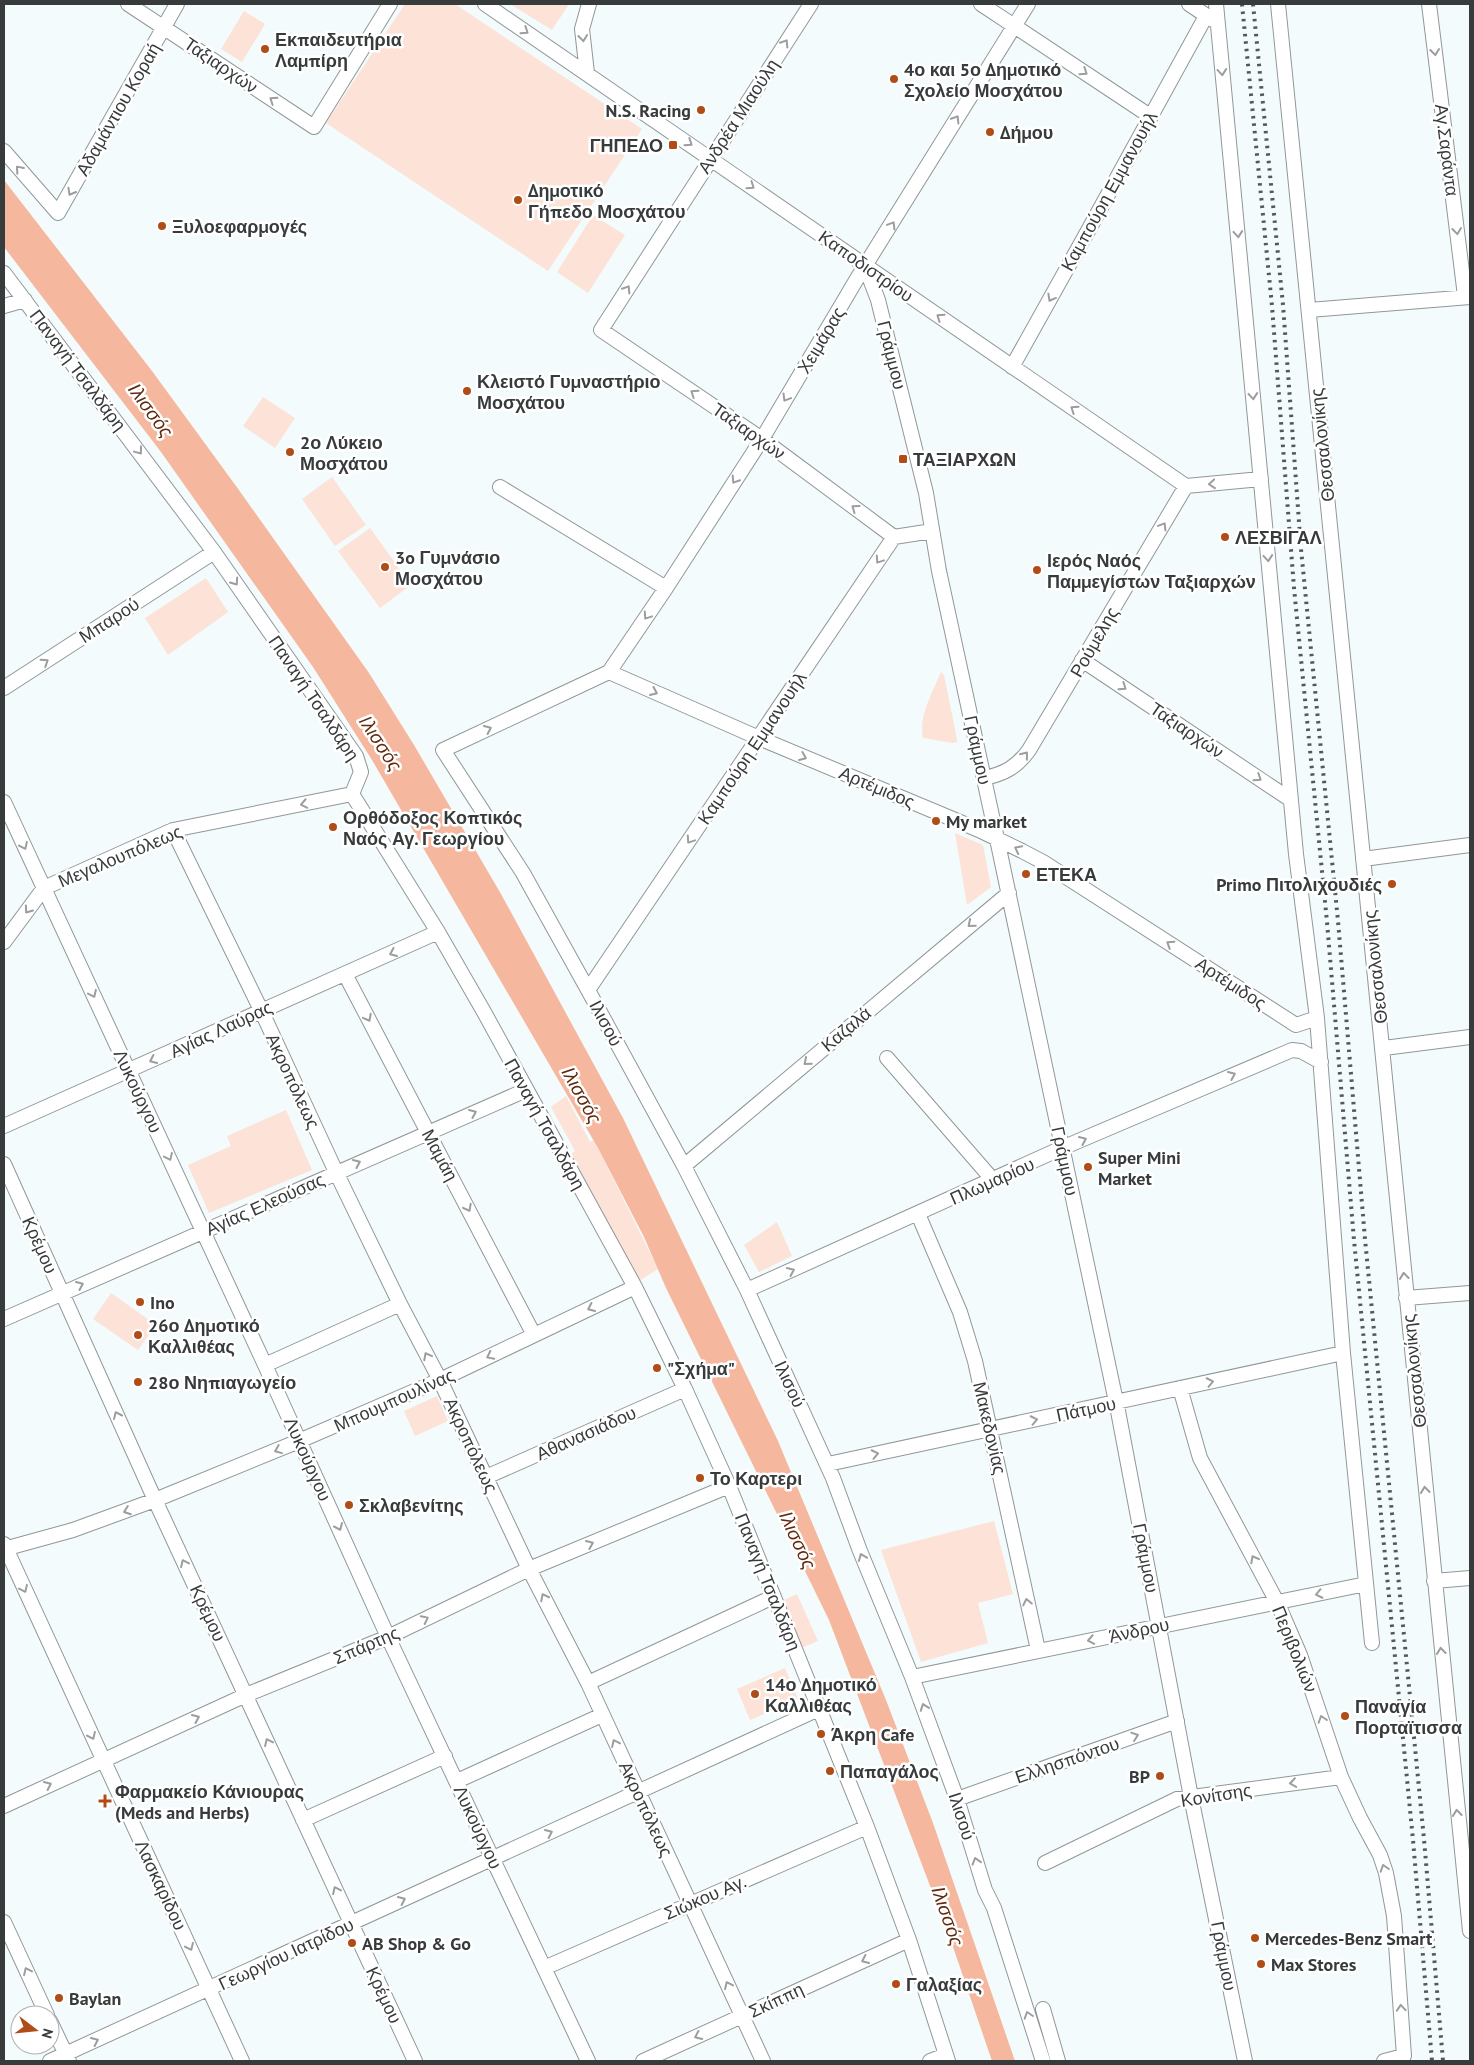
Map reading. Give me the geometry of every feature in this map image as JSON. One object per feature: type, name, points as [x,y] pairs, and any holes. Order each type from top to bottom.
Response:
[{"type":"street","name":"Ταξιαρχών","points":[[128,4],[314,127],[390,4]]},
{"type":"street","name":"Αδαμάντιου Κοραή","points":[[4,151],[58,213],[177,4]]},
{"type":"street","name":"Καποδιστρίου","points":[[485,4],[1186,486]]},
{"type":"street","points":[[586,73],[582,29],[589,4]]},
{"type":"street","name":"Ανδρέα Μιαούλη","points":[[601,330],[811,4]]},
{"type":"street","points":[[981,4],[1150,116]]},
{"type":"street","name":"Χειμάρας","points":[[609,672],[666,588],[762,439],[866,266],[1028,4]]},
{"type":"street","points":[[1189,4],[1212,20]]},
{"type":"street","points":[[1216,4],[1212,20],[1261,479],[1291,800],[1317,1018],[1343,1353],[1372,1643]]},
{"type":"street","name":"Θεσσαλονίκης","points":[[1278,4],[1363,859],[1384,1048],[1434,1581],[1465,1838],[1470,1931]]},
{"type":"street","name":"Αγ.Σαράντα","points":[[1429,4],[1468,297]]},
{"type":"street","name":"Καμπούρη Εμμανουήλ","points":[[1012,367],[1090,229],[1150,116],[1212,20]]},
{"type":"street","name":"Γράμμου","points":[[866,266],[878,300],[924,485],[939,571],[1116,1402],[1191,1797],[1245,2061]]},
{"type":"street","name":"Παναγή Τσαλδάρη","points":[[4,273],[214,552],[356,756],[361,772],[352,794],[438,932],[635,1287],[685,1389],[729,1486],[773,1597],[821,1708],[909,1940],[947,2058]]},
{"type":"street","points":[[1309,310],[1468,297]]},
{"type":"street","points":[[4,306],[26,300]]},
{"type":"street","name":"Ταξιαρχών","points":[[601,330],[762,439],[894,537]]},
{"type":"street","points":[[1186,486],[1261,479]]},
{"type":"street","name":"Ρούμελης","points":[[984,778],[1006,772],[1023,759],[1041,732],[1186,486]]},
{"type":"street","points":[[500,487],[666,588]]},
{"type":"street","points":[[894,537],[932,531]]},
{"type":"street","name":"Καμπούρη Εμμανουήλ","points":[[588,990],[894,537]]},
{"type":"street","name":"Μπαρού","points":[[4,688],[214,552]]},
{"type":"street","name":"Ταξιαρχών","points":[[1082,660],[1291,800]]},
{"type":"street","name":"Αρτέμιδος","points":[[609,672],[997,839],[1043,862],[1296,1025],[1317,1018]]},
{"type":"street","name":"Ιλισού","points":[[609,672],[443,750],[523,873],[684,1166],[746,1290],[828,1464],[860,1552],[912,1677],[957,1799],[985,1890],[994,1908],[1043,2061]]},
{"type":"street","name":"Μεγαλουπόλεως","points":[[4,942],[44,888],[173,830],[352,794]]},
{"type":"street","name":"Λυκούργου","points":[[4,802],[265,1365],[388,1637],[588,2061]]},
{"type":"street","name":"Ακροπόλεως","points":[[173,830],[261,1010],[400,1304],[440,1380],[529,1569],[588,1684],[763,2061]]},
{"type":"street","points":[[1363,859],[1470,845]]},
{"type":"street","name":"Καζαλά","points":[[684,1166],[1009,893]]},
{"type":"street","name":"Αγίας Λαύρας","points":[[4,1126],[438,932]]},
{"type":"street","name":"Μαμάη","points":[[345,974],[534,1335]]},
{"type":"street","points":[[1384,1048],[1470,1037]]},
{"type":"street","name":"Πλωμαρίου","points":[[746,1290],[1062,1148],[1292,1050],[1301,1052],[1321,1062]]},
{"type":"street","points":[[887,1058],[992,1180]]},
{"type":"street","name":"Αγίας Ελεούσας","points":[[4,1319],[526,1090]]},
{"type":"street","name":"Κρέμου","points":[[4,1164],[155,1500],[415,2061]]},
{"type":"street","name":"Μακεδονίας","points":[[918,1214],[960,1312],[975,1361],[1038,1650]]},
{"type":"street","name":"Μπουμπουλίνας","points":[[4,1548],[73,1530],[155,1500],[299,1441],[440,1380],[635,1287]]},
{"type":"street","points":[[1406,1298],[1470,1293]]},
{"type":"street","points":[[265,1365],[400,1304]]},
{"type":"street","name":"Πάτμου","points":[[828,1464],[1343,1353]]},
{"type":"street","name":"Περιβολιών","points":[[1180,1388],[1200,1458],[1277,1602],[1303,1663],[1341,1777],[1380,1855],[1386,1873],[1394,1916],[1404,2056],[1384,2061]]},
{"type":"street","name":"Αθανασιάδου","points":[[486,1476],[685,1389]]},
{"type":"street","name":"Σπάρτης","points":[[4,1806],[246,1695],[388,1637],[529,1569],[729,1486]]},
{"type":"street","name":"Λασκαρίδου","points":[[4,1548],[242,2061]]},
{"type":"street","points":[[1434,1581],[1470,1578]]},
{"type":"street","name":"Άνδρου","points":[[912,1677],[1366,1584]]},
{"type":"street","points":[[588,1684],[773,1597]]},
{"type":"street","name":"Γεωργίου Ιατρίδου","points":[[50,2061],[67,2058],[351,1923],[821,1708]]},
{"type":"street","points":[[457,1781],[602,1715]]},
{"type":"street","name":"Ελλησπόντου","points":[[957,1799],[1177,1721]]},
{"type":"street","points":[[303,1820],[445,1756]]},
{"type":"street","name":"Κονίτσης","points":[[1045,1863],[1177,1799],[1341,1777]]},
{"type":"street","name":"Σιώκου Αγ.","points":[[544,1968],[867,1827]]},
{"type":"street","points":[[4,1922],[42,2005]]},
{"type":"street","name":"Σκίππη","points":[[643,2061],[909,1940]]},
{"type":"street","points":[[1043,2009],[1058,2061]]},
{"type":"street","points":[[60,2043],[67,2058]]},
{"type":"street","points":[[930,2061],[947,2058]]},
{"type":"shaded area","name":"Δημοτικό Γήπεδο Μοσχάτου","points":[[405,4],[455,4],[642,129],[548,271],[326,123]]},
{"type":"shaded area","points":[[510,4],[569,4],[552,30]]},
{"type":"shaded area","points":[[244,11],[265,24],[242,62],[221,49]]},
{"type":"shaded area","points":[[593,215],[625,235],[588,293],[557,272]]},
{"type":"shaded area","points":[[263,397],[295,418],[275,448],[243,426]]},
{"type":"shaded area","points":[[332,477],[366,525],[335,546],[302,499]]},
{"type":"shaded area","points":[[370,528],[411,585],[380,608],[338,551]]},
{"type":"shaded area","points":[[206,578],[228,612],[168,655],[145,618]]},
{"type":"shaded area","points":[[941,672],[944,675],[956,734],[957,742],[953,743],[923,738],[924,713]]},
{"type":"shaded area","points":[[955,833],[983,845],[991,887],[967,905]]},
{"type":"shaded area","points":[[566,1096],[590,1142],[594,1140],[658,1269],[639,1281],[568,1156],[575,1151],[551,1107]]},
{"type":"shaded area","points":[[286,1110],[312,1170],[209,1213],[188,1165],[231,1146],[227,1136]]},
{"type":"shaded area","points":[[777,1222],[792,1256],[759,1272],[744,1245]]},
{"type":"shaded area","points":[[111,1293],[156,1325],[138,1350],[93,1319]]},
{"type":"shaded area","points":[[437,1396],[448,1421],[415,1436],[404,1411]]},
{"type":"shaded area","points":[[994,1521],[1013,1594],[978,1603],[988,1643],[921,1662],[881,1550]]},
{"type":"shaded area","points":[[797,1594],[818,1641],[799,1649],[779,1602]]},
{"type":"shaded area","points":[[785,1668],[798,1699],[750,1720],[737,1689]]},
{"type":"water","name":"Ιλισσός","points":[[4,180],[152,371],[369,673],[414,745],[501,894],[623,1118],[778,1441],[886,1700],[933,1823],[1015,2061],[992,2061],[951,1941],[829,1620],[666,1288],[644,1237],[598,1148],[372,760],[313,667],[161,452],[4,247]]},
{"type":"railway","points":[[1242,4],[1272,306],[1294,588],[1327,922],[1354,1240],[1413,1840],[1432,2061]]},
{"type":"railway","points":[[1253,4],[1283,305],[1301,549],[1338,921],[1365,1239],[1424,1839],[1443,2061]]},
{"type":"place","name":"Εκπαιδευτήρια Λαμπίρη","points":[[265,49]]},
{"type":"place","name":"4ο και 5ο Δημοτικό Σχολείο Μοσχάτου","points":[[894,79]]},
{"type":"place","name":"N.S. Racing","points":[[701,110]]},
{"type":"place","name":"Δήμου","points":[[990,132]]},
{"type":"place","name":"ΓΗΠΕΔΟ","points":[[673,145]]},
{"type":"place","name":"Δημοτικό Γήπεδο Μοσχάτου","points":[[518,200]]},
{"type":"place","name":"Ξυλοεφαρμογές","points":[[162,226]]},
{"type":"place","name":"Κλειστό Γυμναστήριο Μοσχάτου","points":[[467,391]]},
{"type":"place","name":"2ο Λύκειο Μοσχάτου","points":[[290,452]]},
{"type":"place","name":"ΤΑΞΙΑΡΧΩΝ","points":[[903,459]]},
{"type":"place","name":"ΛΕΣΒΙΓΑΛ","points":[[1225,537]]},
{"type":"place","name":"3o Γυμνάσιο Μοσχάτου","points":[[385,567]]},
{"type":"place","name":"Ιερός Ναός Παμμεγίστων Ταξιαρχών","points":[[1037,570]]},
{"type":"place","name":"My market","points":[[936,821]]},
{"type":"place","name":"Ορθόδοξος Κοπτικός Ναός Αγ. Γεωργίου","points":[[333,827]]},
{"type":"place","name":"ΕΤΕΚΑ","points":[[1026,874]]},
{"type":"place","name":"Primo Πιτολιχουδιές","points":[[1392,884]]},
{"type":"place","name":"Super Mini Market","points":[[1088,1167]]},
{"type":"place","name":"Ino","points":[[140,1302]]},
{"type":"place","name":"26ο Δημοτικό Καλλιθέας","points":[[138,1335]]},
{"type":"place","name":"\"Σχήμα\"","points":[[657,1368]]},
{"type":"place","name":"28ο Νηπιαγωγείο","points":[[138,1382]]},
{"type":"place","name":"Το Καρτερι","points":[[700,1478]]},
{"type":"place","name":"Σκλαβενίτης","points":[[349,1505]]},
{"type":"place","name":"14ο Δημοτικό Καλλιθέας","points":[[755,1694]]},
{"type":"place","name":"Παναγία Πορταϊτισσα","points":[[1345,1716]]},
{"type":"place","name":"Άκρη Cafe","points":[[821,1734]]},
{"type":"place","name":"Παπαγάλος","points":[[830,1771]]},
{"type":"place","name":"BP","points":[[1160,1776]]},
{"type":"place","name":"Φαρμακείο Κάνιουρας (Meds and Herbs)","points":[[105,1801]]},
{"type":"place","name":"Mercedes-Benz Smart","points":[[1255,1938]]},
{"type":"place","name":"AB Shop & Go","points":[[352,1943]]},
{"type":"place","name":"Max Stores","points":[[1261,1964]]},
{"type":"place","name":"Γαλαξίας","points":[[896,1984]]},
{"type":"place","name":"Baylan","points":[[59,1998]]}]
